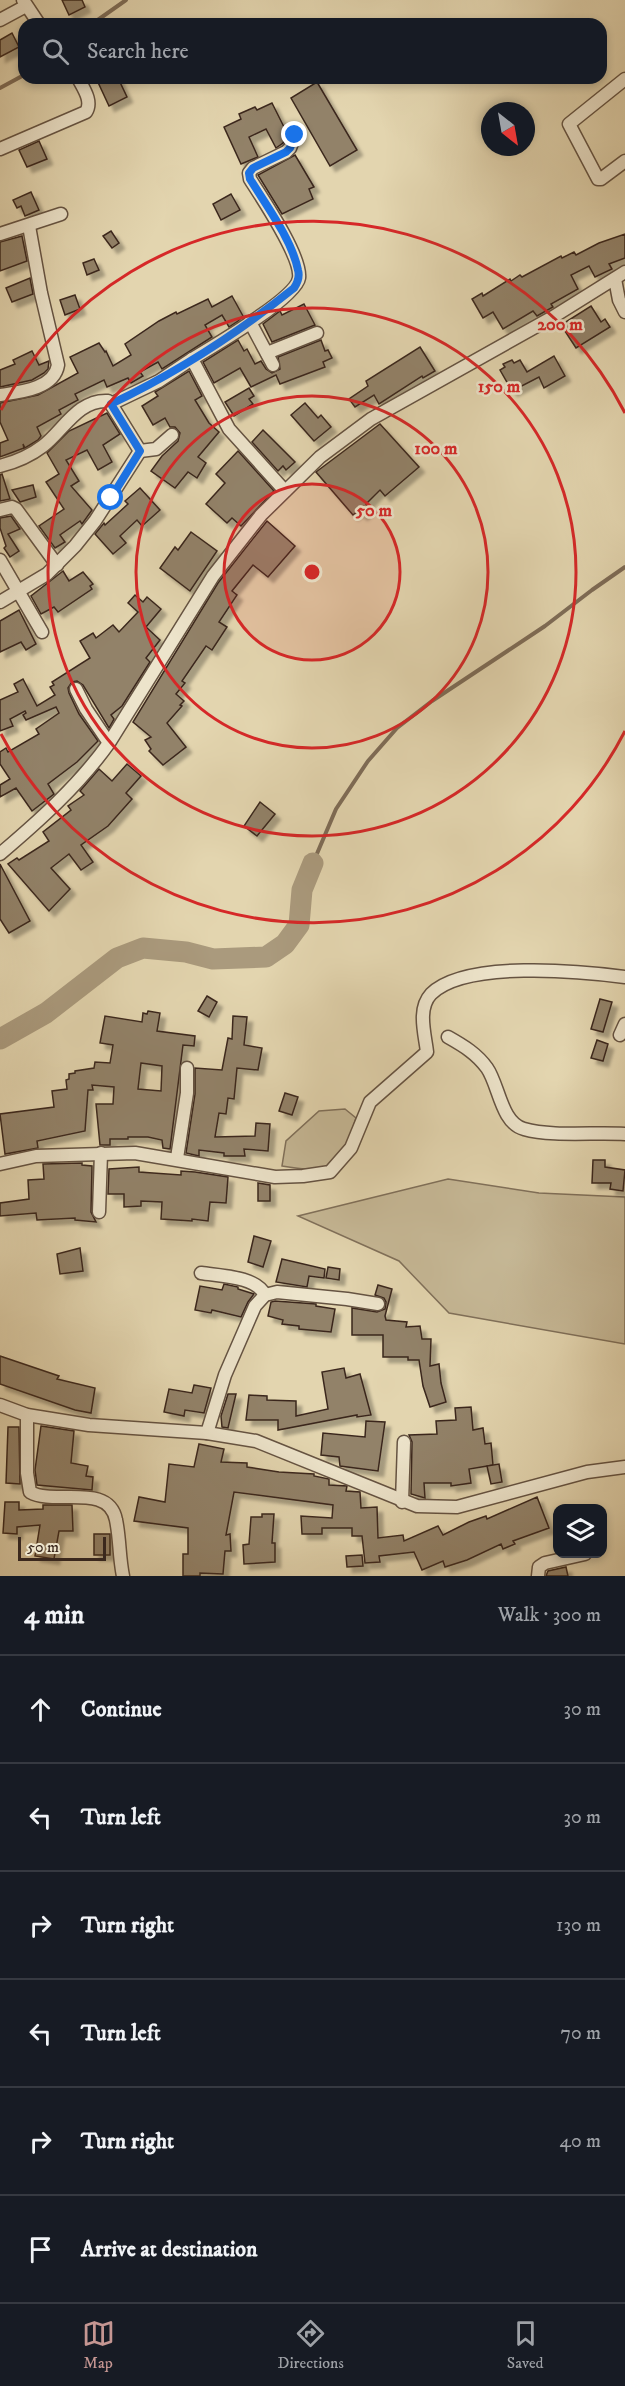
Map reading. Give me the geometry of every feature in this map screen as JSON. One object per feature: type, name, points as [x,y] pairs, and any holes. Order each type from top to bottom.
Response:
[{"type":"street","points":[[0,20],[24,3],[35,18]]},
{"type":"street","points":[[625,79],[569,124],[598,179],[625,161]]},
{"type":"street","points":[[0,149],[86,112],[89,107],[88,99],[81,84]]},
{"type":"street","points":[[111,404],[159,381],[250,322],[294,288],[299,280],[299,271],[292,252],[250,179],[249,173],[253,168],[286,152],[295,135]]},
{"type":"street","points":[[0,234],[61,214]]},
{"type":"street","points":[[0,395],[40,386],[57,372],[58,365],[48,327],[29,226]]},
{"type":"street","points":[[620,276],[619,300],[625,312]]},
{"type":"street","points":[[0,854],[33,826],[92,767],[213,576],[261,515],[320,457],[371,419],[553,317],[620,276]]},
{"type":"street","points":[[250,322],[273,365]]},
{"type":"street","points":[[267,353],[317,333]]},
{"type":"street","points":[[192,359],[229,429],[285,491]]},
{"type":"street","points":[[0,466],[27,456],[45,444],[71,417],[92,404],[108,400],[140,451]]},
{"type":"street","points":[[140,451],[156,449],[172,435]]},
{"type":"street","points":[[0,602],[47,574],[57,565],[95,521],[140,451]]},
{"type":"street","points":[[0,510],[12,507],[16,509],[57,565]]},
{"type":"street","points":[[0,560],[42,632]]},
{"type":"street","points":[[76,689],[86,709],[109,743]]},
{"type":"street","points":[[0,1164],[36,1156],[135,1153],[177,1158],[274,1176],[303,1176],[330,1172],[351,1148],[370,1102],[427,1052],[422,1015],[430,995],[457,978],[497,972],[583,971],[625,977]]},
{"type":"street","points":[[448,1037],[475,1054],[488,1070],[504,1107],[519,1127],[553,1132],[625,1134]]},
{"type":"street","points":[[177,1158],[187,1093],[187,1068]]},
{"type":"street","points":[[99,1212],[101,1153]]},
{"type":"street","points":[[201,1273],[254,1283],[262,1288],[265,1294]]},
{"type":"street","points":[[207,1434],[229,1366],[255,1306],[265,1294],[277,1292],[378,1304]]},
{"type":"street","points":[[0,1405],[27,1415],[89,1425],[207,1434],[256,1441],[402,1502],[417,1506],[457,1507],[587,1472],[625,1467]]},
{"type":"street","points":[[27,1415],[27,1473],[30,1492],[40,1496],[97,1499],[108,1505],[116,1518],[119,1559],[123,1576]]},
{"type":"street","points":[[402,1502],[404,1442]]},
{"type":"street","points":[[538,1576],[539,1567],[545,1563],[567,1558]]},
{"type":"shaded area","points":[[345,1109],[356,1118],[340,1157],[324,1167],[313,1169],[282,1166],[286,1141],[319,1111]]},
{"type":"shaded area","points":[[448,1179],[539,1193],[625,1197],[625,1344],[449,1313],[399,1261],[298,1216]]},
{"type":"building","points":[[62,0],[82,0],[85,7],[69,15]]},
{"type":"building","points":[[12,33],[18,48],[0,57],[0,40]]},
{"type":"building","points":[[99,84],[121,84],[127,97],[109,106]]},
{"type":"building","points":[[314,84],[318,84],[357,150],[330,166],[291,98]]},
{"type":"building","points":[[272,103],[287,133],[283,143],[276,148],[266,129],[249,137],[258,157],[241,164],[224,127],[241,119],[239,114],[255,107],[257,110]]},
{"type":"building","points":[[39,141],[47,159],[27,167],[19,150]]},
{"type":"building","points":[[295,155],[314,187],[309,189],[313,199],[282,214],[258,175]]},
{"type":"building","points":[[31,192],[39,210],[25,216],[21,206],[17,208],[13,200]]},
{"type":"building","points":[[231,194],[240,210],[221,220],[213,204]]},
{"type":"building","points":[[111,231],[119,243],[112,248],[103,236]]},
{"type":"building","points":[[625,234],[625,258],[609,264],[612,269],[595,277],[589,266],[571,275],[578,289],[551,304],[553,307],[537,316],[533,311],[503,329],[493,312],[483,318],[472,299],[482,293],[483,296],[510,279],[511,281],[520,275],[522,277],[561,256],[562,258],[574,252],[576,255],[599,243]]},
{"type":"building","points":[[22,236],[27,261],[0,271],[0,242]]},
{"type":"building","points":[[94,259],[99,270],[87,275],[83,263]]},
{"type":"building","points":[[30,278],[33,294],[12,302],[6,288]]},
{"type":"building","points":[[75,295],[80,309],[65,315],[60,300]]},
{"type":"building","points":[[232,296],[243,316],[238,321],[229,327],[222,315],[205,325],[212,337],[162,369],[158,362],[140,372],[143,376],[131,383],[128,378],[107,387],[104,380],[75,394],[78,400],[59,410],[61,414],[37,427],[41,436],[38,440],[25,448],[23,444],[24,448],[0,457],[0,443],[8,440],[0,422],[0,403],[38,395],[78,373],[70,357],[99,343],[106,351],[113,366],[131,355],[125,344],[159,321],[208,299],[212,307]]},
{"type":"building","points":[[304,304],[315,325],[272,342],[263,324],[280,311],[282,315]]},
{"type":"building","points":[[591,306],[601,322],[605,319],[610,327],[576,348],[561,325]]},
{"type":"building","points":[[238,340],[244,351],[247,349],[255,364],[261,361],[272,373],[280,369],[278,357],[321,340],[325,351],[328,350],[332,358],[323,362],[325,367],[280,384],[276,375],[251,387],[240,368],[214,383],[203,362]]},
{"type":"building","points":[[420,347],[435,371],[423,378],[422,376],[379,404],[374,395],[355,407],[349,399],[368,386],[366,381]]},
{"type":"building","points":[[32,351],[39,365],[49,361],[48,369],[32,380],[0,387],[0,370],[15,364],[13,360]]},
{"type":"building","points":[[554,356],[565,376],[544,388],[539,377],[512,391],[500,370],[505,367],[503,364],[512,360],[514,363],[520,360],[527,372]]},
{"type":"building","points":[[189,371],[202,396],[195,400],[209,423],[219,432],[198,457],[206,463],[197,478],[188,472],[175,488],[151,471],[162,456],[178,441],[180,433],[175,427],[170,427],[165,418],[153,425],[142,406],[158,396],[155,392]]},
{"type":"building","points":[[249,388],[254,396],[249,399],[253,404],[234,416],[225,402]]},
{"type":"building","points":[[305,403],[318,418],[321,415],[331,427],[314,441],[291,415]]},
{"type":"building","points":[[107,413],[120,434],[103,445],[112,462],[98,470],[87,450],[66,460],[79,481],[71,486],[92,510],[82,524],[80,521],[60,535],[65,542],[55,548],[39,526],[64,509],[46,482],[59,474],[47,453],[69,431]]},
{"type":"building","points":[[380,424],[419,467],[385,496],[380,490],[366,504],[370,508],[362,515],[358,511],[353,515],[316,472]]},
{"type":"building","points":[[263,430],[295,462],[286,470],[283,466],[278,471],[252,442]]},
{"type":"building","points":[[238,451],[274,491],[241,526],[232,518],[227,523],[206,504],[225,483],[216,474]]},
{"type":"building","points":[[2,474],[10,499],[0,501],[0,475]]},
{"type":"building","points":[[33,485],[36,497],[20,502],[12,490]]},
{"type":"building","points":[[140,488],[160,510],[142,526],[137,520],[120,536],[126,543],[113,554],[95,534],[104,523],[105,525],[128,504],[125,501]]},
{"type":"building","points":[[11,516],[20,529],[8,534],[19,551],[10,557],[4,548],[6,546],[0,528],[0,518]]},
{"type":"building","points":[[267,521],[295,546],[268,577],[253,565],[232,591],[237,595],[219,622],[227,627],[212,650],[206,646],[182,681],[185,683],[176,694],[184,701],[167,723],[186,747],[163,765],[149,751],[151,749],[145,740],[151,737],[133,722],[218,583]]},
{"type":"building","points":[[191,532],[217,551],[190,591],[160,568],[175,547],[178,550]]},
{"type":"building","points":[[63,571],[69,581],[83,572],[93,584],[90,586],[92,589],[58,612],[54,607],[41,614],[31,596]]},
{"type":"building","points":[[135,595],[143,602],[147,597],[161,609],[146,627],[160,640],[146,658],[150,662],[122,706],[111,715],[114,719],[109,728],[83,685],[77,681],[72,682],[68,688],[69,693],[79,714],[98,741],[77,762],[48,784],[54,794],[32,811],[16,788],[0,797],[0,785],[10,779],[0,764],[0,752],[6,748],[8,752],[39,734],[36,729],[59,713],[56,707],[26,720],[23,715],[25,711],[10,719],[13,726],[0,731],[0,700],[18,692],[14,684],[23,679],[37,706],[55,695],[50,687],[54,685],[52,682],[90,658],[80,641],[93,633],[96,638],[113,625],[119,632],[138,612],[128,603]]},
{"type":"building","points":[[19,610],[36,644],[26,650],[21,642],[0,652],[0,621]]},
{"type":"building","points":[[127,764],[141,776],[126,793],[132,799],[108,826],[81,845],[93,862],[81,870],[69,854],[51,868],[70,889],[49,911],[8,864],[17,858],[19,860],[49,841],[43,832],[71,810],[68,806],[84,795],[80,791],[99,769],[112,781]]},
{"type":"building","points":[[260,802],[275,814],[257,836],[244,826]]},
{"type":"building","points":[[0,864],[30,921],[9,933],[0,919]]},
{"type":"building","points":[[207,996],[217,1002],[209,1017],[198,1011]]},
{"type":"building","points":[[600,999],[612,1002],[603,1032],[591,1029]]},
{"type":"building","points":[[148,1011],[160,1013],[157,1031],[195,1036],[194,1046],[183,1045],[170,1149],[163,1148],[162,1140],[148,1137],[110,1139],[110,1145],[100,1145],[96,1104],[113,1104],[114,1087],[92,1085],[93,1090],[88,1090],[85,1131],[37,1141],[38,1148],[5,1154],[0,1114],[54,1107],[52,1091],[67,1089],[66,1080],[69,1079],[69,1074],[94,1068],[95,1062],[110,1063],[113,1045],[100,1043],[105,1016],[142,1022],[143,1013],[147,1014]],"holes":[[[141,1063],[162,1066],[161,1091],[138,1089]]]},
{"type":"building","points":[[233,1016],[247,1017],[244,1045],[262,1048],[258,1070],[237,1068],[234,1099],[228,1098],[226,1114],[219,1113],[215,1137],[255,1136],[256,1123],[270,1124],[268,1151],[244,1149],[245,1156],[224,1156],[224,1153],[199,1150],[199,1156],[186,1153],[195,1094],[195,1068],[222,1070],[228,1038],[232,1039]]},
{"type":"building","points":[[597,1040],[608,1044],[603,1061],[591,1058]]},
{"type":"building","points":[[285,1093],[298,1097],[292,1115],[279,1111]]},
{"type":"building","points":[[593,1160],[605,1160],[605,1167],[625,1170],[623,1191],[610,1189],[611,1183],[592,1183]]},
{"type":"building","points":[[82,1163],[82,1165],[92,1166],[91,1212],[96,1222],[75,1220],[75,1218],[37,1220],[36,1213],[0,1216],[0,1203],[29,1199],[28,1180],[44,1179],[43,1164]]},
{"type":"building","points":[[139,1167],[139,1172],[181,1175],[181,1171],[228,1177],[226,1203],[210,1202],[208,1221],[161,1219],[162,1202],[141,1201],[141,1206],[124,1207],[124,1194],[108,1194],[109,1169]]},
{"type":"building","points":[[258,1183],[270,1185],[270,1201],[258,1201]]},
{"type":"building","points":[[254,1236],[271,1241],[263,1267],[248,1262]]},
{"type":"building","points":[[80,1248],[83,1271],[60,1274],[57,1254]]},
{"type":"building","points":[[282,1259],[325,1269],[324,1278],[309,1276],[307,1287],[276,1282]]},
{"type":"building","points":[[328,1267],[340,1269],[339,1280],[326,1278]]},
{"type":"building","points":[[224,1284],[254,1294],[241,1317],[212,1310],[211,1313],[195,1310],[200,1286],[222,1290]]},
{"type":"building","points":[[378,1285],[392,1289],[386,1320],[407,1322],[406,1327],[420,1326],[422,1339],[431,1339],[430,1366],[439,1364],[446,1402],[430,1407],[423,1386],[419,1360],[408,1360],[408,1357],[383,1357],[383,1335],[352,1335],[352,1308],[377,1312],[385,1309],[384,1298],[375,1295]]},
{"type":"building","points":[[271,1302],[316,1304],[316,1306],[335,1309],[331,1332],[299,1329],[299,1326],[282,1324],[283,1320],[268,1316]]},
{"type":"building","points":[[0,1356],[59,1376],[57,1379],[95,1388],[91,1413],[75,1410],[0,1384]]},
{"type":"building","points":[[344,1368],[346,1378],[360,1374],[371,1415],[357,1417],[357,1415],[278,1430],[278,1420],[246,1420],[249,1395],[267,1396],[267,1400],[296,1401],[296,1416],[328,1409],[322,1372]]},
{"type":"building","points":[[194,1385],[211,1388],[204,1413],[185,1410],[184,1416],[164,1412],[169,1389],[192,1393]]},
{"type":"building","points":[[228,1394],[236,1394],[228,1428],[222,1427],[221,1416]]},
{"type":"building","points":[[471,1407],[473,1430],[483,1428],[485,1444],[491,1443],[493,1465],[469,1469],[471,1483],[451,1486],[451,1483],[424,1483],[425,1498],[411,1494],[412,1442],[409,1435],[437,1434],[436,1421],[456,1420],[455,1408]]},
{"type":"building","points":[[366,1421],[385,1422],[378,1471],[340,1466],[339,1457],[321,1455],[323,1433],[365,1437]]},
{"type":"building","points":[[41,1426],[74,1431],[71,1463],[88,1466],[86,1476],[93,1477],[92,1490],[37,1485],[35,1470]]},
{"type":"building","points":[[8,1427],[19,1427],[20,1484],[6,1483]]},
{"type":"building","points":[[199,1444],[224,1449],[221,1462],[247,1463],[247,1467],[279,1472],[314,1474],[314,1476],[329,1479],[329,1485],[347,1486],[346,1491],[360,1492],[361,1508],[377,1507],[378,1538],[403,1535],[404,1541],[438,1526],[443,1535],[469,1522],[486,1516],[487,1519],[537,1497],[549,1528],[513,1541],[515,1544],[503,1549],[501,1544],[467,1560],[445,1567],[443,1561],[422,1570],[414,1552],[379,1556],[380,1562],[365,1563],[362,1536],[352,1536],[352,1528],[322,1528],[322,1534],[302,1534],[301,1516],[332,1518],[333,1505],[234,1492],[226,1535],[230,1534],[231,1551],[225,1551],[223,1574],[200,1573],[200,1576],[183,1576],[183,1554],[188,1554],[188,1528],[134,1521],[139,1497],[165,1502],[169,1464],[194,1467]]},
{"type":"building","points":[[499,1464],[502,1482],[491,1484],[487,1466]]},
{"type":"building","points":[[5,1502],[19,1502],[19,1510],[43,1509],[43,1505],[72,1505],[73,1531],[59,1531],[54,1559],[35,1556],[40,1525],[17,1527],[17,1534],[3,1533]]},
{"type":"building","points":[[262,1514],[274,1514],[272,1543],[275,1543],[275,1562],[244,1564],[243,1545],[249,1544],[251,1517],[262,1517]]},
{"type":"building","points":[[94,1534],[110,1534],[110,1555],[94,1555]]},
{"type":"building","points":[[362,1555],[363,1566],[347,1567],[346,1556]]},
{"type":"building","points":[[566,1567],[568,1576],[546,1576],[548,1571]]},
{"type":"waterway","points":[[100,18],[126,0]]},
{"type":"waterway","points":[[0,88],[18,78]]},
{"type":"waterway","points":[[313,863],[336,809],[368,761],[397,728],[432,701],[545,626],[625,567]]},
{"type":"waterway","points":[[0,1039],[46,1013],[117,958],[143,948],[186,952],[213,959],[266,957],[285,944],[299,925],[302,890],[313,863]]},
{"type":"route","points":[[111,498],[140,451],[111,404],[159,381],[228,337],[294,288],[299,280],[299,271],[292,252],[250,179],[249,173],[253,168],[286,152],[295,135]]}]
